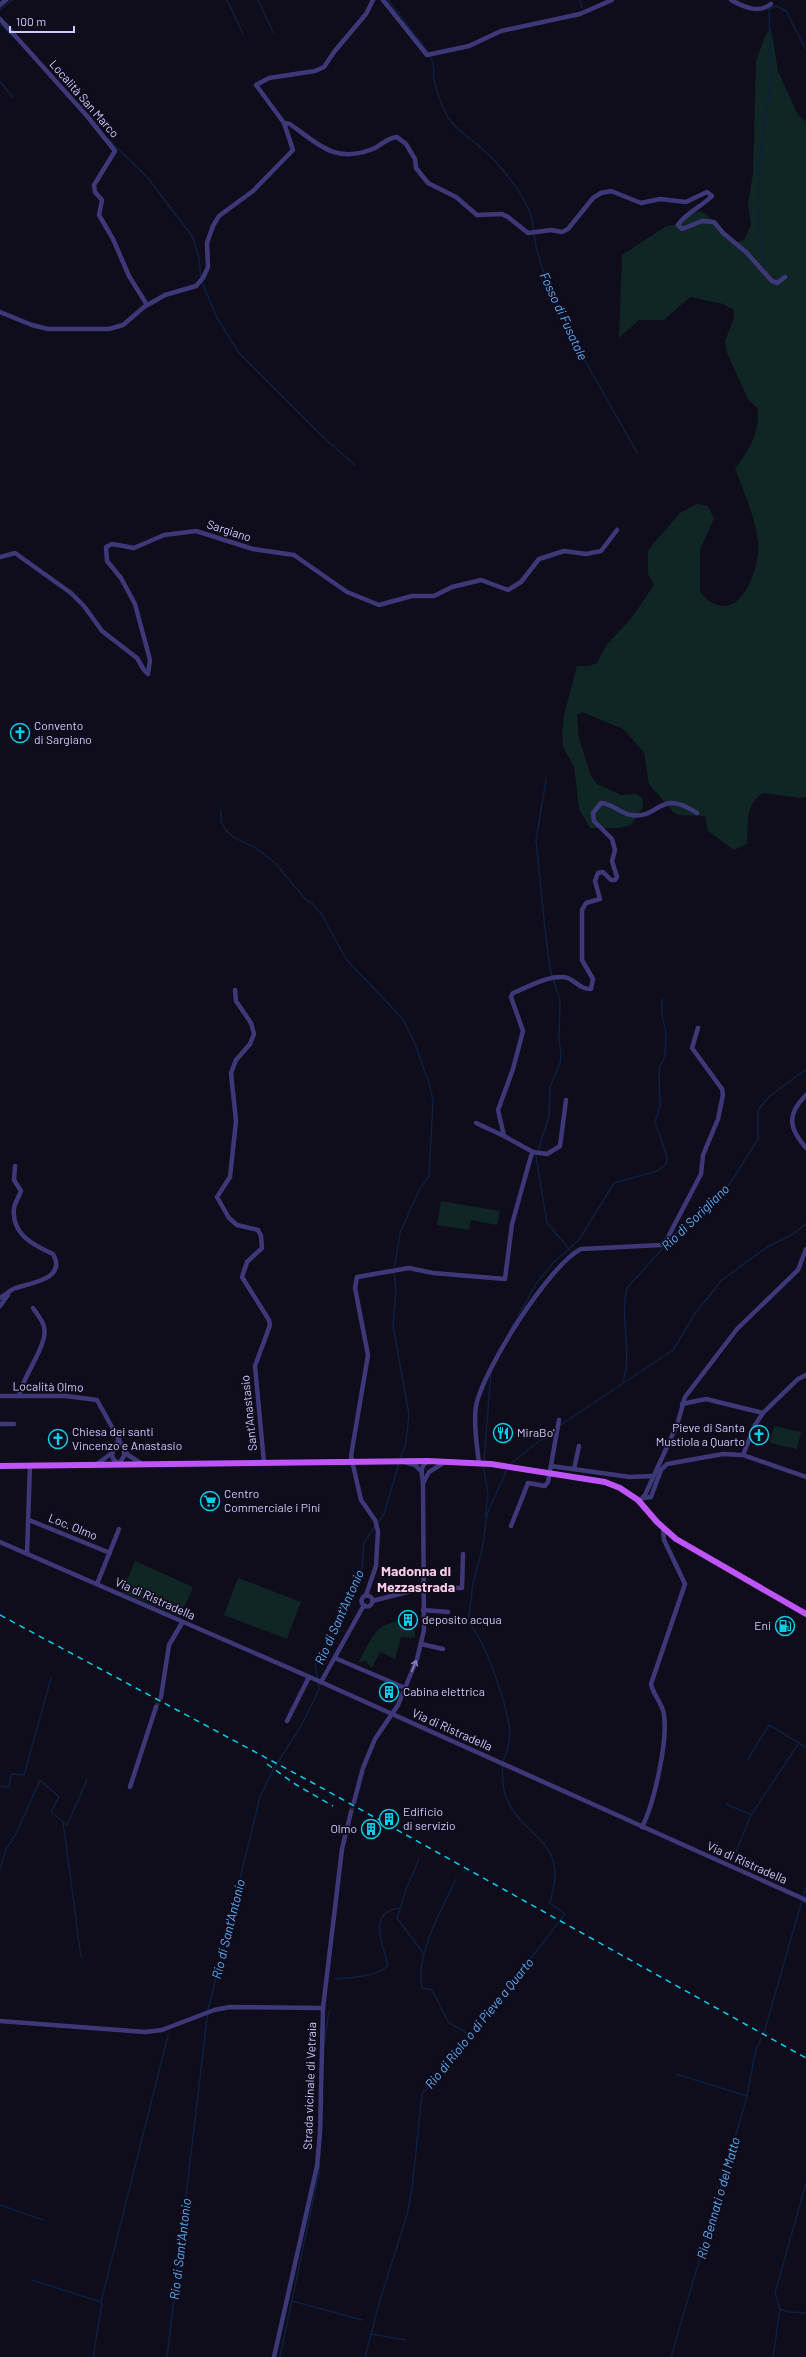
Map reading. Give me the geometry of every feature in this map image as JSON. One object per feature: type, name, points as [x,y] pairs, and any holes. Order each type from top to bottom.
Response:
[{"type":"main road","points":[[0,1466],[428,1461],[479,1463],[551,1469],[605,1482],[620,1488],[641,1500],[663,1527],[676,1539],[806,1614]]},
{"type":"street","points":[[0,6],[6,0]]},
{"type":"street","points":[[0,312],[32,325],[48,329],[109,329],[123,325],[147,305],[165,295],[196,286],[208,267],[207,243],[213,226],[228,208],[254,191],[293,150],[284,123],[256,86],[269,78],[315,71],[324,67],[334,52],[366,14],[373,0]]},
{"type":"street","points":[[383,0],[429,54],[469,46],[501,30],[580,14],[612,0]]},
{"type":"street","points":[[732,0],[746,8],[769,6]]},
{"type":"street","name":"Località San Marco","points":[[0,19],[87,116],[115,151],[94,185],[95,192],[102,200],[99,215],[113,239],[129,276],[147,305]]},
{"type":"street","points":[[284,123],[290,124],[332,153],[356,155],[373,150],[388,138],[397,137],[406,144],[415,159],[416,168],[428,183],[456,197],[477,215],[502,214],[528,233],[551,230],[562,232],[568,229],[593,198],[601,193],[612,191],[641,203],[660,199],[686,202],[707,192],[712,196],[695,212],[683,218],[678,225],[682,229],[702,221],[714,222],[723,233],[746,252],[772,281],[777,283],[785,277]]},
{"type":"street","name":"Sargiano","points":[[0,557],[15,553],[71,593],[84,606],[102,631],[137,658],[148,674],[150,660],[135,604],[121,578],[107,561],[106,547],[112,544],[134,548],[164,534],[196,531],[253,549],[294,555],[347,592],[379,605],[412,596],[434,596],[452,587],[481,580],[508,590],[521,582],[539,560],[564,551],[586,554],[601,551],[617,530]]},
{"type":"street","points":[[504,1136],[498,1110],[513,1069],[523,1031],[511,996],[513,993],[550,979],[561,978],[569,978],[584,989],[591,989],[593,979],[582,960],[582,910],[586,903],[600,899],[595,881],[598,873],[603,872],[611,880],[615,880],[617,877],[612,861],[615,850],[612,839],[594,821],[593,813],[596,806],[601,804],[609,804],[623,813],[644,815],[662,805],[674,802],[684,805],[697,813]]},
{"type":"street","name":"Sant'Anastasio","points":[[235,990],[236,1001],[251,1023],[254,1034],[250,1044],[236,1060],[231,1073],[236,1121],[230,1177],[217,1197],[229,1218],[237,1224],[258,1230],[261,1236],[262,1248],[247,1262],[242,1277],[269,1320],[270,1325],[255,1366],[264,1463]]},
{"type":"street","points":[[479,1463],[476,1407],[481,1389],[513,1330],[538,1290],[570,1254],[580,1249],[660,1245],[667,1239],[699,1180],[703,1155],[718,1119],[723,1096],[722,1089],[692,1048],[698,1028]]},
{"type":"street","points":[[806,1094],[794,1113],[791,1126],[794,1134],[806,1148]]},
{"type":"street","points":[[476,1123],[533,1152],[547,1154],[560,1146],[566,1100]]},
{"type":"street","points":[[321,1682],[364,1605],[362,1600],[366,1595],[376,1566],[378,1528],[361,1500],[351,1456],[368,1355],[355,1288],[357,1277],[409,1268],[433,1273],[505,1279],[512,1224],[533,1152]]},
{"type":"street","points":[[0,1298],[13,1290],[48,1278],[54,1273],[55,1267],[53,1254],[25,1239],[18,1230],[14,1209],[22,1191],[14,1180],[15,1166]]},
{"type":"street","points":[[641,1500],[677,1425],[682,1404],[737,1329],[798,1270],[806,1249]]},
{"type":"street","points":[[0,1306],[13,1290]]},
{"type":"street","points":[[19,1396],[20,1387],[43,1342],[45,1327],[33,1308]]},
{"type":"street","points":[[743,1455],[755,1425],[763,1413],[798,1379],[806,1374]]},
{"type":"street","name":"Località Olmo","points":[[0,1396],[66,1396],[97,1400],[119,1440]]},
{"type":"street","points":[[682,1404],[706,1399],[763,1413]]},
{"type":"street","points":[[511,1526],[528,1483],[545,1486],[551,1469],[559,1420]]},
{"type":"street","points":[[0,1424],[14,1424]]},
{"type":"street","points":[[119,1440],[128,1455],[142,1464]]},
{"type":"street","points":[[97,1464],[112,1453],[119,1440]]},
{"type":"street","points":[[574,1469],[579,1446]]},
{"type":"street","points":[[112,1453],[113,1459],[119,1464],[124,1456],[124,1449]]},
{"type":"street","points":[[641,1500],[651,1497],[661,1470],[667,1464],[723,1454],[743,1455],[806,1477]]},
{"type":"street","points":[[354,1802],[363,1768],[375,1739],[398,1705],[422,1644],[422,1471],[424,1464],[428,1461]]},
{"type":"street","points":[[428,1461],[429,1472]]},
{"type":"street","points":[[403,1462],[415,1465],[422,1471]]},
{"type":"street","points":[[423,1483],[429,1472],[445,1462]]},
{"type":"street","name":"Loc. Olmo","points":[[27,1554],[29,1520],[28,1476],[30,1465]]},
{"type":"street","points":[[551,1469],[574,1469],[630,1477],[652,1476]]},
{"type":"street","name":"Loc. Olmo","points":[[29,1520],[110,1553]]},
{"type":"street","points":[[642,1828],[648,1816],[652,1801],[663,1749],[664,1714],[653,1692],[652,1684],[685,1584],[664,1540],[663,1527]]},
{"type":"street","name":"Loc. Olmo","points":[[97,1584],[119,1529]]},
{"type":"street","name":"Via di Ristradella","points":[[0,1542],[182,1623],[321,1682],[642,1828],[806,1900]]},
{"type":"street","points":[[364,1605],[369,1605],[372,1601],[423,1588],[462,1588],[463,1554]]},
{"type":"street","points":[[366,1595],[370,1597],[372,1601]]},
{"type":"street","points":[[423,1610],[448,1612]]},
{"type":"street","points":[[161,1697],[169,1645],[182,1623]]},
{"type":"street","points":[[422,1644],[444,1649]]},
{"type":"street","points":[[335,1658],[405,1688]]},
{"type":"street","points":[[288,1721],[309,1677]]},
{"type":"street","points":[[130,1787],[156,1707]]},
{"type":"street","name":"Strada vicinale di Vetraia","points":[[274,2357],[317,2166],[320,2132],[323,2008],[342,1848],[351,1812]]},
{"type":"street","points":[[0,2021],[145,2032],[162,2030],[214,2010],[230,2007],[323,2008]]},
{"type":"green space","points":[[771,29],[778,71],[798,115],[806,122],[806,797],[800,798],[763,793],[757,798],[750,809],[747,844],[734,850],[708,831],[705,816],[679,815],[673,812],[649,784],[644,752],[623,729],[582,712],[577,715],[579,738],[591,776],[597,784],[621,795],[636,794],[642,798],[643,807],[631,825],[619,828],[590,828],[579,809],[574,767],[563,747],[562,732],[564,715],[577,666],[589,666],[597,663],[607,644],[630,620],[654,585],[648,574],[648,550],[680,513],[697,504],[708,506],[714,519],[700,549],[700,593],[710,601],[721,606],[730,605],[736,602],[748,587],[755,568],[758,549],[757,533],[749,505],[735,469],[749,447],[755,434],[758,409],[748,399],[727,353],[725,341],[734,318],[734,310],[723,304],[690,297],[664,320],[639,320],[619,338],[622,255],[665,227],[680,223],[693,213],[701,211],[706,214],[730,238],[736,242],[744,240],[751,225],[748,205],[753,173],[756,61],[766,34]]},
{"type":"green space","points":[[441,1201],[500,1211],[497,1225],[471,1220],[469,1230],[437,1225]]},
{"type":"green space","points":[[774,1426],[801,1432],[797,1449],[770,1443]]},
{"type":"green space","points":[[135,1561],[193,1587],[180,1617],[122,1592]]},
{"type":"green space","points":[[238,1578],[301,1602],[287,1639],[224,1615]]},
{"type":"green space","points":[[416,1615],[416,1623],[412,1628],[415,1631],[415,1638],[401,1637],[395,1659],[380,1652],[372,1668],[366,1661],[359,1662],[375,1633],[385,1625]]},
{"type":"waterway","points":[[0,10],[12,0]]},
{"type":"waterway","points":[[227,0],[243,34]]},
{"type":"waterway","points":[[258,0],[274,34]]},
{"type":"waterway","name":"Fosso di Fusatale","points":[[388,0],[429,53]]},
{"type":"waterway","points":[[580,0],[582,8]]},
{"type":"waterway","points":[[769,9],[776,6],[786,11],[806,50]]},
{"type":"waterway","points":[[765,271],[758,226],[759,167],[771,79],[769,7]]},
{"type":"waterway","points":[[0,24],[15,39]]},
{"type":"waterway","name":"Fosso di Fusatale","points":[[430,56],[432,59],[436,88],[447,116],[456,127],[476,143],[500,167],[518,189],[523,198],[532,218],[536,247],[540,260],[560,311],[570,332],[637,453]]},
{"type":"waterway","points":[[0,82],[13,97]]},
{"type":"waterway","points":[[108,139],[147,177],[192,236],[199,258],[201,279]]},
{"type":"waterway","points":[[202,282],[217,318],[239,353],[322,436],[355,465]]},
{"type":"waterway","points":[[546,780],[536,840],[551,973],[560,1000],[559,1039],[561,1054],[560,1064],[550,1087],[549,1116],[536,1157],[547,1223],[570,1250]]},
{"type":"waterway","name":"Rio di Sant'Antonio","points":[[221,810],[221,822],[225,829],[233,837],[256,848],[276,864],[306,900],[313,904],[322,915],[346,959],[403,1019],[414,1041],[430,1086],[433,1101],[429,1176],[420,1188],[400,1233],[394,1269]]},
{"type":"waterway","points":[[508,1334],[536,1284],[554,1262],[579,1240],[614,1183],[657,1171],[666,1164],[667,1157],[655,1122],[660,1106],[659,1068],[665,1056],[666,1033],[662,1015],[662,999]]},
{"type":"waterway","name":"Rio di Sorigliano","points":[[623,1382],[627,1357],[624,1311],[627,1288],[679,1230],[712,1204],[731,1182],[758,1139],[758,1111],[761,1106],[771,1095],[806,1069]]},
{"type":"waterway","points":[[559,1426],[673,1350],[696,1312],[722,1280],[767,1247],[793,1234],[806,1224]]},
{"type":"waterway","name":"Rio di Sant'Antonio","points":[[394,1273],[396,1290],[393,1326],[409,1414],[406,1443],[400,1459]]},
{"type":"waterway","points":[[484,1462],[491,1372]]},
{"type":"waterway","name":"Rio di Riolo o di Pieve a Quarto","points":[[509,1465],[556,1428]]},
{"type":"waterway","name":"Rio di Sant'Antonio","points":[[378,1523],[384,1514],[399,1463]]},
{"type":"waterway","points":[[483,1465],[488,1495],[485,1517]]},
{"type":"waterway","name":"Rio di Riolo o di Pieve a Quarto","points":[[503,1761],[508,1748],[510,1730],[507,1714],[499,1686],[487,1655],[481,1642],[468,1622],[473,1584],[483,1545],[487,1514],[507,1469]]},
{"type":"waterway","name":"Rio di Sant'Antonio","points":[[167,2357],[208,2010],[260,1797],[273,1770],[301,1726],[319,1689],[315,1665],[349,1603],[362,1567],[364,1543],[375,1526]]},
{"type":"waterway","points":[[0,1786],[9,1787],[11,1774],[24,1775],[51,1678]]},
{"type":"waterway","points":[[748,1759],[769,1725],[806,1747]]},
{"type":"waterway","points":[[733,1859],[751,1815],[799,1743]]},
{"type":"waterway","name":"Rio di Riolo o di Pieve a Quarto","points":[[365,2357],[380,2300],[407,2215],[412,2189],[422,2094],[447,2067],[565,1914],[550,1903],[555,1874],[551,1856],[544,1845],[516,1815],[508,1802],[503,1786],[503,1766]]},
{"type":"waterway","points":[[0,1869],[6,1849],[16,1834],[40,1780],[59,1797],[51,1812],[67,1825],[87,1780]]},
{"type":"waterway","points":[[726,1804],[751,1815]]},
{"type":"waterway","points":[[63,1822],[81,1957]]},
{"type":"waterway","points":[[419,1859],[407,1887],[397,1918],[424,1954]]},
{"type":"waterway","points":[[456,1879],[437,1918],[426,1947],[422,1961],[422,1988],[432,1990],[448,2022],[470,2035]]},
{"type":"waterway","name":"Rio Bennati o del Matto","points":[[764,2033],[806,1886]]},
{"type":"waterway","name":"Rio Bennati o del Matto","points":[[802,1901],[806,1903]]},
{"type":"waterway","points":[[335,1979],[369,1975],[388,1966],[381,1940],[380,1923],[383,1916],[389,1911],[399,1908]]},
{"type":"waterway","points":[[324,2044],[329,2011]]},
{"type":"waterway","points":[[93,2357],[101,2302],[168,2035]]},
{"type":"waterway","name":"Rio Bennati o del Matto","points":[[671,2357],[746,2100],[756,2049],[761,2039]]},
{"type":"waterway","points":[[676,2074],[747,2096]]},
{"type":"waterway","points":[[280,2357],[319,2172],[323,2097]]},
{"type":"waterway","points":[[773,2357],[780,2309],[775,2293],[806,2183]]},
{"type":"waterway","points":[[0,2205],[43,2220]]},
{"type":"waterway","points":[[32,2280],[101,2302]]},
{"type":"waterway","points":[[292,2301],[362,2320]]},
{"type":"waterway","points":[[780,2309],[789,2312],[806,2313]]},
{"type":"waterway","points":[[372,2334],[406,2340]]},
{"type":"tunnel","points":[[156,1707],[161,1697]]},
{"type":"tunnel","points":[[351,1812],[354,1802]]},
{"type":"railway","points":[[0,1615],[313,1783],[806,2058]]},
{"type":"railway","points":[[267,1764],[295,1784],[333,1806]]},
{"type":"place","name":"Convento di Sargiano","points":[[20,733]]},
{"type":"place","name":"MiraBo'","points":[[503,1433]]},
{"type":"place","name":"Pieve di Santa Mustiola a Quarto","points":[[759,1435]]},
{"type":"place","name":"Chiesa dei santi Vincenzo e Anastasio","points":[[58,1439]]},
{"type":"place","name":"Centro Commerciale i Pini","points":[[210,1501]]},
{"type":"place","name":"deposito acqua","points":[[408,1620]]},
{"type":"place","name":"Eni","points":[[785,1626]]},
{"type":"place","name":"Cabina elettrica","points":[[389,1692]]},
{"type":"place","name":"Edificio di servizio","points":[[389,1819]]},
{"type":"place","name":"Olmo","points":[[371,1829]]},
{"type":"district","name":"Madonna di Mezzastrada","points":[[416,1580]]}]
